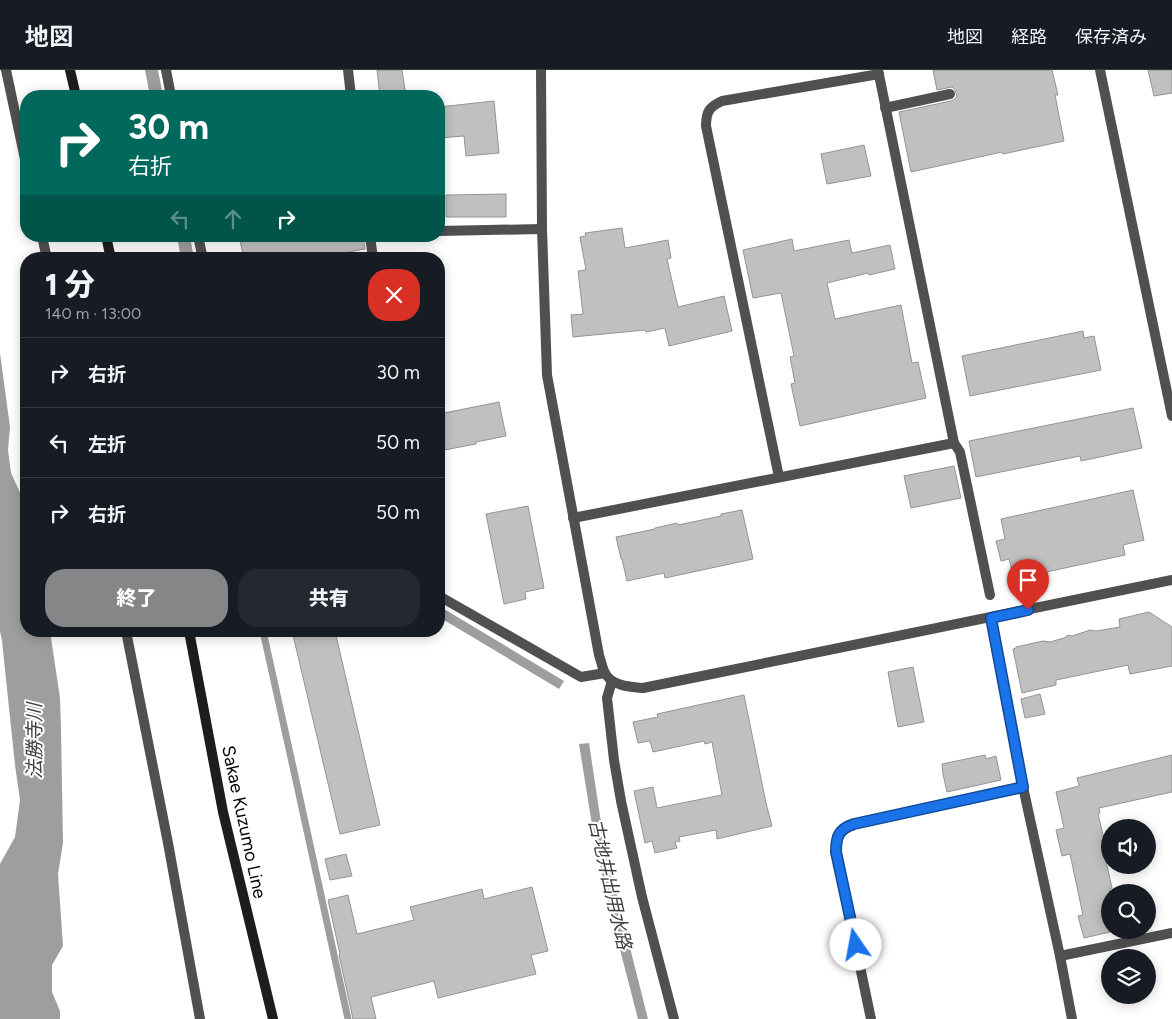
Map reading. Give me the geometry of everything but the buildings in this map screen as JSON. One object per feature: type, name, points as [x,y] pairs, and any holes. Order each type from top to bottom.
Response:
[{"type":"main road","points":[[70,70],[75,90]]},
{"type":"main road","name":"Sakae Kuzumo Line","points":[[190,637],[223,812],[273,1019]]},
{"type":"street","points":[[6,70],[20,136]]},
{"type":"street","points":[[166,70],[170,90]]},
{"type":"street","points":[[348,70],[350,90]]},
{"type":"street","points":[[541,70],[542,229],[547,375],[599,655],[605,673],[612,681],[627,687],[644,688],[1172,580]]},
{"type":"street","points":[[1100,70],[1172,416]]},
{"type":"street","points":[[779,477],[706,126],[706,118],[711,108],[722,101],[878,72],[954,443],[960,452],[990,595]]},
{"type":"street","points":[[886,108],[950,94]]},
{"type":"street","points":[[445,231],[542,229]]},
{"type":"street","points":[[573,518],[954,443]]},
{"type":"street","points":[[445,599],[581,677],[605,673]]},
{"type":"street","points":[[991,618],[1023,787],[1072,1019]]},
{"type":"street","points":[[127,637],[168,843],[200,1019]]},
{"type":"street","points":[[612,681],[607,698],[620,793],[642,897],[674,1019]]},
{"type":"street","points":[[871,1019],[836,852],[836,841],[842,830],[854,824],[1023,787]]},
{"type":"street","points":[[1060,956],[1172,933]]},
{"type":"water","points":[[145,70],[158,70],[162,90],[149,90]]},
{"type":"water","points":[[178,242],[191,242],[193,252],[180,252]]},
{"type":"water","name":"法勝寺川","points":[[0,353],[10,427],[8,450],[11,473],[20,492],[20,637],[51,637],[60,698],[63,843],[58,874],[63,946],[52,965],[52,992],[60,1011],[60,1019],[0,1019],[0,864],[15,837],[20,800],[0,631]]},
{"type":"water","points":[[445,610],[564,681],[559,689],[445,621]]},
{"type":"water","name":"古地井出用水路","points":[[589,743],[600,816],[620,908],[648,1019],[638,1019],[610,911],[593,831],[579,744]]},
{"type":"waterway","points":[[264,637],[348,1019]]},
{"type":"route","points":[[856,945],[836,852],[836,841],[842,830],[854,824],[1023,787],[991,618],[1028,610]]}]
